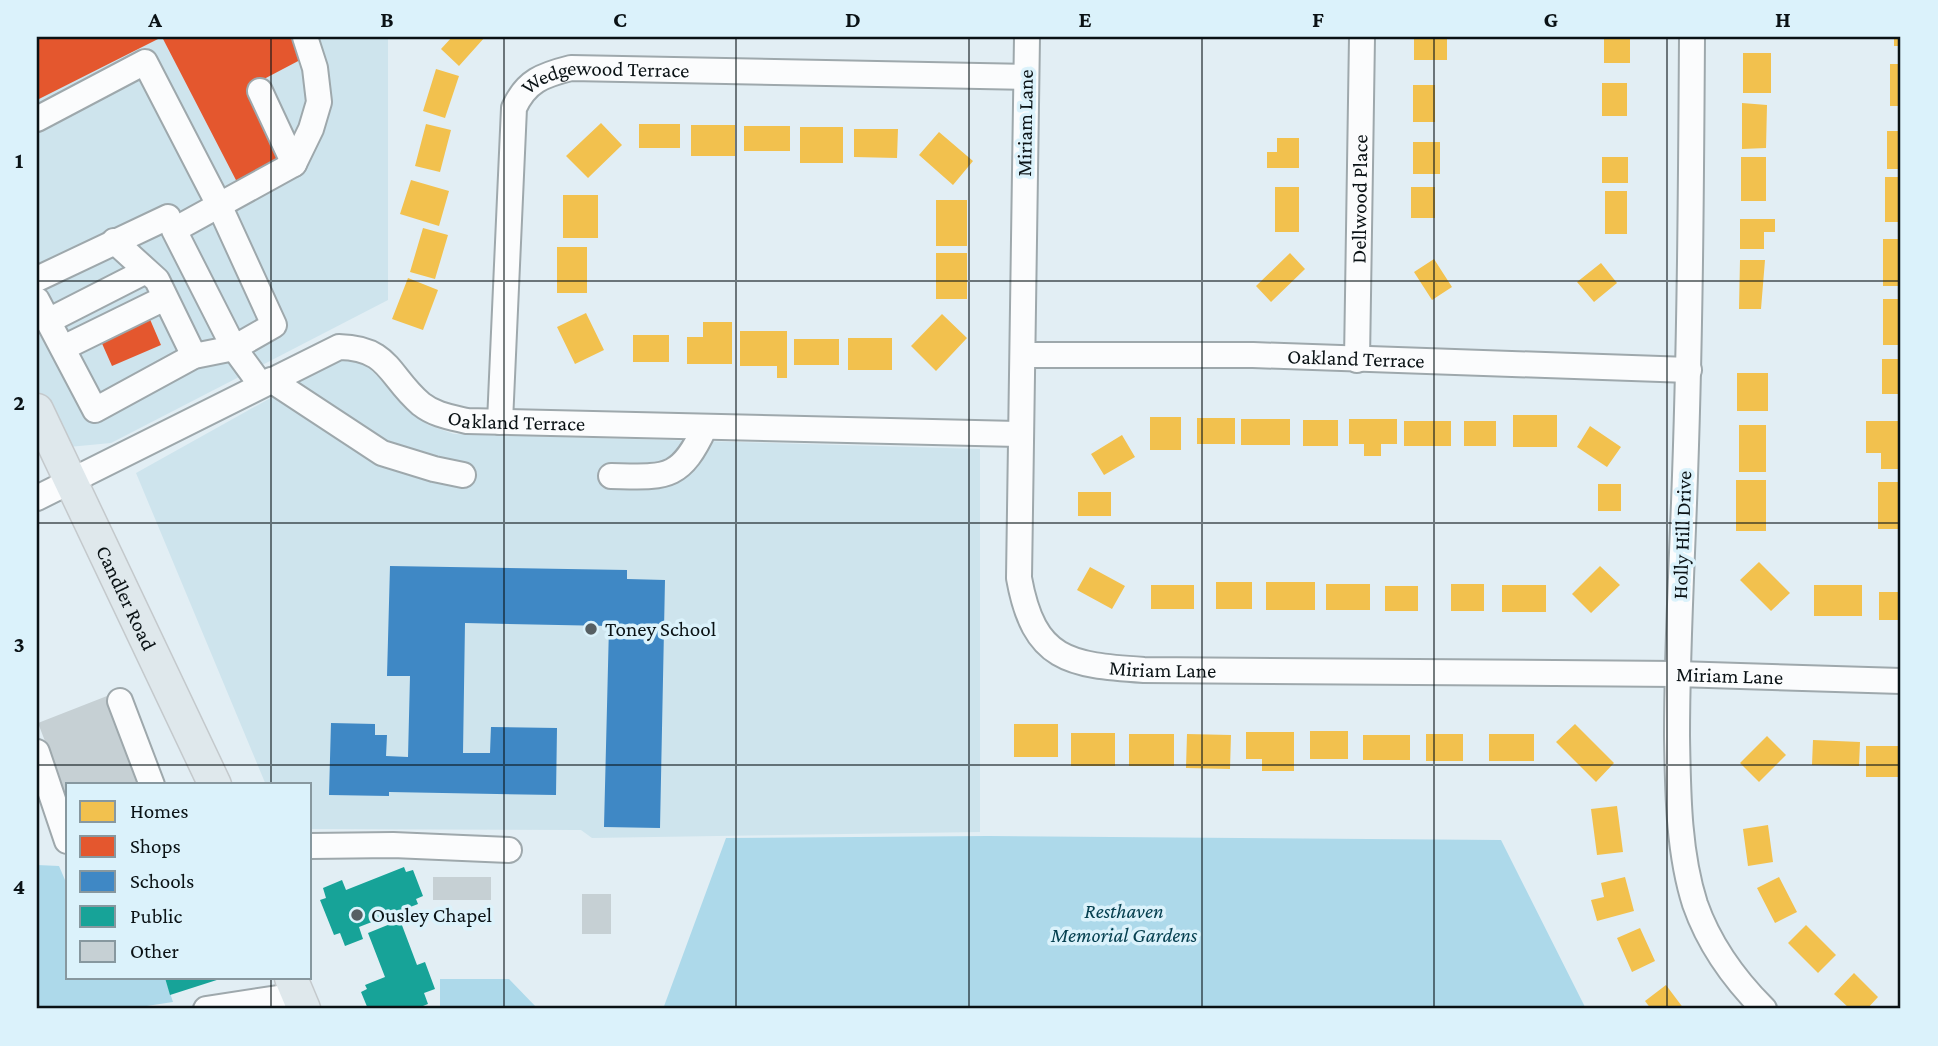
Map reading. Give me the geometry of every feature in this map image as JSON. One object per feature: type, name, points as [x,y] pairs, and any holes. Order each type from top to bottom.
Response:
[{"type":"main road","name":"Candler Road","points":[[37,410],[214,783]]},
{"type":"street","points":[[305,37],[315,68],[319,102],[311,130],[294,164],[174,230],[234,348],[266,382],[382,453],[434,470],[463,475]]},
{"type":"street","name":"Miriam Lane","points":[[1027,37],[1019,578],[1023,598],[1038,634],[1060,656],[1095,666],[1144,670],[1677,674],[1901,681]]},
{"type":"street","name":"Dellwood Place","points":[[1357,360],[1362,37]]},
{"type":"street","name":"Holly Hill Drive","points":[[1692,37],[1689,370],[1677,674],[1678,787],[1683,838],[1695,904],[1717,950],[1741,986],[1764,1009]]},
{"type":"street","points":[[37,119],[145,62],[220,207],[274,325],[234,348],[194,356],[95,410],[42,310],[145,271]]},
{"type":"street","name":"Wedgewood Terrace","points":[[500,422],[514,108],[522,90],[542,75],[571,68],[597,68],[1025,76]]},
{"type":"street","points":[[260,91],[294,164]]},
{"type":"street","points":[[37,279],[168,217]]},
{"type":"street","points":[[114,241],[157,280],[194,356]]},
{"type":"street","points":[[63,348],[166,298]]},
{"type":"street","name":"Oakland Terrace","points":[[37,498],[69,479],[123,457],[332,350],[360,348],[380,356],[421,403],[439,415],[467,421],[1021,434]]},
{"type":"street","name":"Oakland Terrace","points":[[1024,355],[1253,355],[1689,370]]},
{"type":"street","points":[[611,476],[654,477],[678,471],[705,427]]},
{"type":"street","points":[[120,701],[151,783]]},
{"type":"street","points":[[37,752],[66,838]]},
{"type":"street","points":[[312,846],[393,845],[509,850]]},
{"type":"street","points":[[213,1009],[298,994]]},
{"type":"shaded area","points":[[37,37],[388,37],[388,300],[111,443],[37,450]]},
{"type":"shaded area","name":"Toney School","points":[[342,358],[354,359],[369,368],[428,425],[454,434],[980,449],[980,832],[592,838],[581,830],[312,829],[312,783],[265,783],[136,473]]},
{"type":"green space","name":"Resthaven Memorial Gardens","points":[[988,836],[1501,840],[1586,1009],[663,1009],[726,838]]},
{"type":"green space","points":[[37,865],[59,866],[66,882],[66,979],[165,979],[173,1002],[127,1009],[37,1009]]},
{"type":"green space","points":[[440,979],[509,979],[538,1009],[440,1009]]},
{"type":"building: Homes","points":[[452,37],[485,37],[459,66],[441,49]]},
{"type":"building: Homes","points":[[1414,37],[1447,37],[1447,60],[1414,60]]},
{"type":"building: Homes","points":[[1604,37],[1630,37],[1630,63],[1604,63]]},
{"type":"building: Homes","points":[[1894,37],[1901,37],[1901,46],[1894,46]]},
{"type":"building: Homes","points":[[1743,53],[1771,53],[1771,93],[1743,93]]},
{"type":"building: Homes","points":[[1890,64],[1901,64],[1901,106],[1890,106]]},
{"type":"building: Homes","points":[[436,69],[459,76],[445,118],[423,111]]},
{"type":"building: Homes","points":[[1602,83],[1627,83],[1627,116],[1602,116]]},
{"type":"building: Homes","points":[[1413,85],[1435,85],[1435,122],[1413,122]]},
{"type":"building: Homes","points":[[1742,103],[1767,105],[1766,148],[1742,149]]},
{"type":"building: Homes","points":[[601,123],[622,145],[588,178],[566,156]]},
{"type":"building: Homes","points":[[426,124],[451,130],[440,172],[415,166]]},
{"type":"building: Homes","points":[[639,124],[680,124],[680,148],[639,148]]},
{"type":"building: Homes","points":[[691,125],[735,125],[735,156],[691,156]]},
{"type":"building: Homes","points":[[744,126],[790,126],[790,151],[744,151]]},
{"type":"building: Homes","points":[[800,127],[843,127],[843,163],[800,163]]},
{"type":"building: Homes","points":[[854,129],[898,129],[897,158],[854,157]]},
{"type":"building: Homes","points":[[1887,131],[1901,131],[1901,169],[1887,169]]},
{"type":"building: Homes","points":[[939,132],[973,161],[953,185],[919,155]]},
{"type":"building: Homes","points":[[1277,138],[1299,138],[1299,168],[1267,168],[1267,152],[1277,152]]},
{"type":"building: Homes","points":[[1413,142],[1440,142],[1440,174],[1413,174]]},
{"type":"building: Homes","points":[[1602,157],[1628,157],[1628,183],[1602,183]]},
{"type":"building: Homes","points":[[1741,157],[1766,157],[1766,201],[1741,201]]},
{"type":"building: Homes","points":[[1885,177],[1901,177],[1901,222],[1885,222]]},
{"type":"building: Homes","points":[[411,180],[449,191],[439,226],[400,214]]},
{"type":"building: Homes","points":[[1275,187],[1299,187],[1299,232],[1275,232]]},
{"type":"building: Homes","points":[[1411,187],[1435,187],[1435,218],[1411,218]]},
{"type":"building: Homes","points":[[1605,191],[1627,191],[1627,234],[1605,234]]},
{"type":"building: Homes","points":[[563,195],[598,195],[598,238],[563,238]]},
{"type":"building: Homes","points":[[936,200],[967,200],[967,246],[936,246]]},
{"type":"building: Homes","points":[[1740,219],[1775,219],[1775,232],[1764,232],[1764,249],[1740,249]]},
{"type":"building: Homes","points":[[423,228],[448,235],[435,279],[410,272]]},
{"type":"building: Homes","points":[[1883,239],[1901,239],[1901,286],[1883,286]]},
{"type":"building: Homes","points":[[557,247],[587,247],[587,293],[557,293]]},
{"type":"building: Homes","points":[[936,253],[967,253],[967,299],[936,299]]},
{"type":"building: Homes","points":[[1290,253],[1305,269],[1271,302],[1256,286]]},
{"type":"building: Homes","points":[[1434,259],[1452,287],[1432,300],[1414,272]]},
{"type":"building: Homes","points":[[1740,260],[1765,260],[1761,309],[1739,309]]},
{"type":"building: Homes","points":[[1601,263],[1617,283],[1594,302],[1577,282]]},
{"type":"building: Homes","points":[[408,278],[438,290],[423,330],[392,319]]},
{"type":"building: Homes","points":[[1883,299],[1901,299],[1901,345],[1883,345]]},
{"type":"building: Homes","points":[[586,313],[604,350],[575,364],[557,327]]},
{"type":"building: Homes","points":[[942,314],[967,338],[936,371],[911,346]]},
{"type":"building: Homes","points":[[703,322],[732,322],[732,364],[687,364],[687,337],[703,337]]},
{"type":"building: Homes","points":[[740,331],[787,331],[787,378],[777,378],[777,366],[740,366]]},
{"type":"building: Homes","points":[[633,335],[669,335],[669,362],[633,362]]},
{"type":"building: Homes","points":[[848,338],[892,338],[892,370],[848,370]]},
{"type":"building: Homes","points":[[794,339],[839,339],[839,365],[794,365]]},
{"type":"building: Homes","points":[[1882,359],[1901,359],[1901,394],[1882,394]]},
{"type":"building: Homes","points":[[1737,373],[1768,373],[1768,411],[1737,411]]},
{"type":"building: Homes","points":[[1513,415],[1557,415],[1557,447],[1513,447]]},
{"type":"building: Homes","points":[[1150,417],[1181,417],[1181,450],[1150,450]]},
{"type":"building: Homes","points":[[1197,418],[1235,418],[1235,444],[1197,444]]},
{"type":"building: Homes","points":[[1241,419],[1290,419],[1290,445],[1241,445]]},
{"type":"building: Homes","points":[[1349,419],[1397,419],[1397,444],[1381,444],[1381,456],[1364,456],[1364,444],[1349,444]]},
{"type":"building: Homes","points":[[1303,420],[1338,420],[1338,446],[1303,446]]},
{"type":"building: Homes","points":[[1404,421],[1451,421],[1451,446],[1404,446]]},
{"type":"building: Homes","points":[[1464,421],[1496,421],[1496,446],[1464,446]]},
{"type":"building: Homes","points":[[1866,421],[1901,421],[1901,469],[1881,469],[1881,453],[1866,453]]},
{"type":"building: Homes","points":[[1739,425],[1766,425],[1766,472],[1739,472]]},
{"type":"building: Homes","points":[[1590,426],[1621,447],[1607,467],[1577,447]]},
{"type":"building: Homes","points":[[1122,435],[1135,457],[1104,475],[1091,454]]},
{"type":"building: Homes","points":[[1736,480],[1766,480],[1766,531],[1736,531]]},
{"type":"building: Homes","points":[[1878,482],[1901,482],[1901,529],[1878,529]]},
{"type":"building: Homes","points":[[1598,484],[1621,484],[1621,511],[1598,511]]},
{"type":"building: Homes","points":[[1078,492],[1111,492],[1111,516],[1078,516]]},
{"type":"building: Homes","points":[[1759,562],[1790,593],[1771,611],[1740,580]]},
{"type":"building: Homes","points":[[1600,566],[1620,585],[1591,613],[1572,594]]},
{"type":"building: Homes","points":[[1090,567],[1125,586],[1112,609],[1077,590]]},
{"type":"building: Homes","points":[[1216,582],[1252,582],[1252,609],[1216,609]]},
{"type":"building: Homes","points":[[1266,582],[1315,582],[1315,610],[1266,610]]},
{"type":"building: Homes","points":[[1326,584],[1370,584],[1370,610],[1326,610]]},
{"type":"building: Homes","points":[[1451,584],[1484,584],[1484,611],[1451,611]]},
{"type":"building: Homes","points":[[1151,585],[1194,585],[1194,609],[1151,609]]},
{"type":"building: Homes","points":[[1502,585],[1546,585],[1546,612],[1502,612]]},
{"type":"building: Homes","points":[[1814,585],[1862,585],[1862,616],[1814,616]]},
{"type":"building: Homes","points":[[1385,586],[1418,586],[1418,611],[1385,611]]},
{"type":"building: Homes","points":[[1879,592],[1901,592],[1901,620],[1879,620]]},
{"type":"building: Homes","points":[[1014,724],[1058,724],[1058,757],[1014,757]]},
{"type":"building: Homes","points":[[1575,724],[1614,763],[1596,782],[1556,742]]},
{"type":"building: Homes","points":[[1310,731],[1348,731],[1348,759],[1310,759]]},
{"type":"building: Homes","points":[[1246,732],[1294,732],[1294,771],[1262,771],[1262,759],[1246,759]]},
{"type":"building: Homes","points":[[1071,733],[1115,733],[1115,766],[1071,766]]},
{"type":"building: Homes","points":[[1129,734],[1174,734],[1174,766],[1129,766]]},
{"type":"building: Homes","points":[[1187,734],[1231,735],[1230,769],[1186,768]]},
{"type":"building: Homes","points":[[1426,734],[1463,734],[1463,761],[1426,761]]},
{"type":"building: Homes","points":[[1489,734],[1534,734],[1534,761],[1489,761]]},
{"type":"building: Homes","points":[[1363,735],[1410,735],[1410,760],[1363,760]]},
{"type":"building: Homes","points":[[1767,736],[1786,755],[1759,782],[1740,763]]},
{"type":"building: Homes","points":[[1813,740],[1860,742],[1859,766],[1812,765]]},
{"type":"building: Homes","points":[[1866,746],[1901,746],[1901,777],[1866,777]]},
{"type":"building: Homes","points":[[1617,806],[1623,852],[1597,855],[1591,809]]},
{"type":"building: Homes","points":[[1768,825],[1773,862],[1748,866],[1743,829]]},
{"type":"building: Homes","points":[[1625,877],[1634,911],[1597,921],[1591,900],[1604,897],[1601,883]]},
{"type":"building: Homes","points":[[1779,877],[1797,912],[1775,923],[1757,888]]},
{"type":"building: Homes","points":[[1806,925],[1836,955],[1818,973],[1788,943]]},
{"type":"building: Homes","points":[[1640,928],[1655,961],[1632,972],[1617,938]]},
{"type":"building: Homes","points":[[1854,973],[1878,997],[1867,1009],[1850,1009],[1834,994]]},
{"type":"building: Homes","points":[[1666,985],[1684,1009],[1651,1009],[1645,1001]]},
{"type":"building: Shops","points":[[37,37],[162,37],[37,100]]},
{"type":"building: Shops","points":[[162,37],[291,37],[302,59],[247,88],[285,161],[238,184]]},
{"type":"building: Shops","points":[[149,317],[161,345],[112,366],[100,339]]},
{"type":"building: Schools","points":[[390,566],[627,570],[627,579],[665,580],[660,828],[604,827],[609,626],[465,623],[463,753],[490,753],[491,727],[557,728],[556,795],[389,792],[389,796],[329,795],[331,723],[375,724],[375,735],[387,735],[386,756],[408,757],[410,676],[387,676]]},
{"type":"building: Public","name":"Ousley Chapel","points":[[404,867],[406,872],[413,870],[423,896],[416,899],[418,904],[359,927],[363,939],[345,946],[340,933],[334,935],[320,900],[326,898],[323,888],[342,880],[346,890]]},
{"type":"building: Public","points":[[400,920],[417,965],[425,962],[435,989],[424,993],[428,1004],[423,1006],[425,1009],[395,1009],[394,1006],[368,1009],[361,992],[367,989],[365,985],[385,977],[368,933]]},
{"type":"building: Public","points":[[165,979],[220,979],[170,995]]},
{"type":"building: Other","points":[[107,696],[140,783],[66,783],[66,796],[38,723]]},
{"type":"building: Other","points":[[433,877],[491,877],[491,900],[433,900]]},
{"type":"building: Other","points":[[582,894],[611,894],[611,934],[582,934]]},
{"type":"place","name":"Toney School","points":[[591,629]]},
{"type":"place","name":"Ousley Chapel","points":[[357,915]]}]
